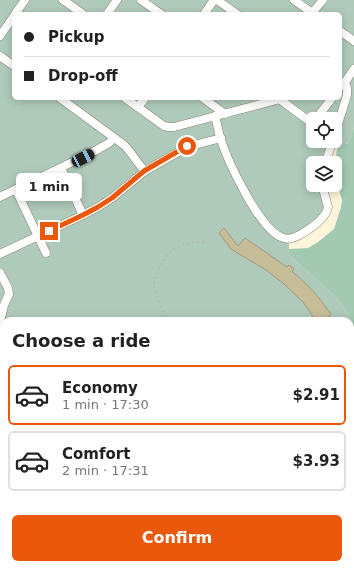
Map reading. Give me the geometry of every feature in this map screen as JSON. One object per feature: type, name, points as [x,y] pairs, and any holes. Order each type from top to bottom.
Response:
[{"type":"street","points":[[17,12],[25,0]]},
{"type":"street","points":[[64,0],[80,12]]},
{"type":"street","points":[[108,12],[117,0]]},
{"type":"street","points":[[141,0],[158,12]]},
{"type":"street","points":[[205,12],[214,0]]},
{"type":"street","points":[[217,0],[234,12]]},
{"type":"street","points":[[294,0],[310,12]]},
{"type":"street","points":[[314,12],[323,0]]},
{"type":"street","points":[[0,36],[12,20]]},
{"type":"street","points":[[342,32],[354,41]]},
{"type":"street","points":[[0,56],[12,65]]},
{"type":"street","points":[[342,112],[347,95],[347,88],[343,84],[354,70]]},
{"type":"street","points":[[63,100],[124,144],[144,171]]},
{"type":"street","points":[[128,100],[164,126],[169,127],[174,127],[275,100]]},
{"type":"street","points":[[138,107],[143,100]]},
{"type":"street","points":[[206,100],[225,114]]},
{"type":"street","points":[[280,100],[306,119]]},
{"type":"street","points":[[321,112],[330,100]]},
{"type":"street","points":[[215,116],[220,138],[233,168],[262,220],[276,235],[282,238],[295,238],[308,230],[324,216],[328,207],[324,192]]},
{"type":"street","points":[[0,197],[94,152],[109,143],[114,138]]},
{"type":"street","points":[[0,254],[83,215],[112,198],[144,171],[187,146],[220,138]]},
{"type":"street","points":[[61,168],[83,215]]},
{"type":"street","points":[[16,190],[46,253]]},
{"type":"street","points":[[0,273],[8,288],[8,294],[1,317]]},
{"type":"path","points":[[166,317],[154,285],[154,281],[164,258],[176,248],[189,243],[204,242]]},
{"type":"green space","points":[[0,0],[354,0],[354,127],[348,144],[342,142],[342,112],[306,112],[306,148],[330,148],[328,156],[306,156],[306,192],[324,192],[326,198],[323,216],[289,239],[289,255],[337,298],[350,317],[0,317]]},
{"type":"green space","points":[[354,127],[354,317],[350,317],[337,298],[289,255],[289,249],[308,248],[334,229],[342,200],[340,192],[342,192],[342,156],[336,156],[337,148],[342,148],[342,142],[348,144]]},
{"type":"building","points":[[224,228],[238,246],[245,238],[287,267],[289,265],[294,269],[292,271],[319,298],[331,314],[328,317],[313,317],[303,302],[283,283],[266,270],[231,249],[219,233]]},
{"type":"route","points":[[49,231],[98,207],[112,198],[144,171],[187,146]]}]
